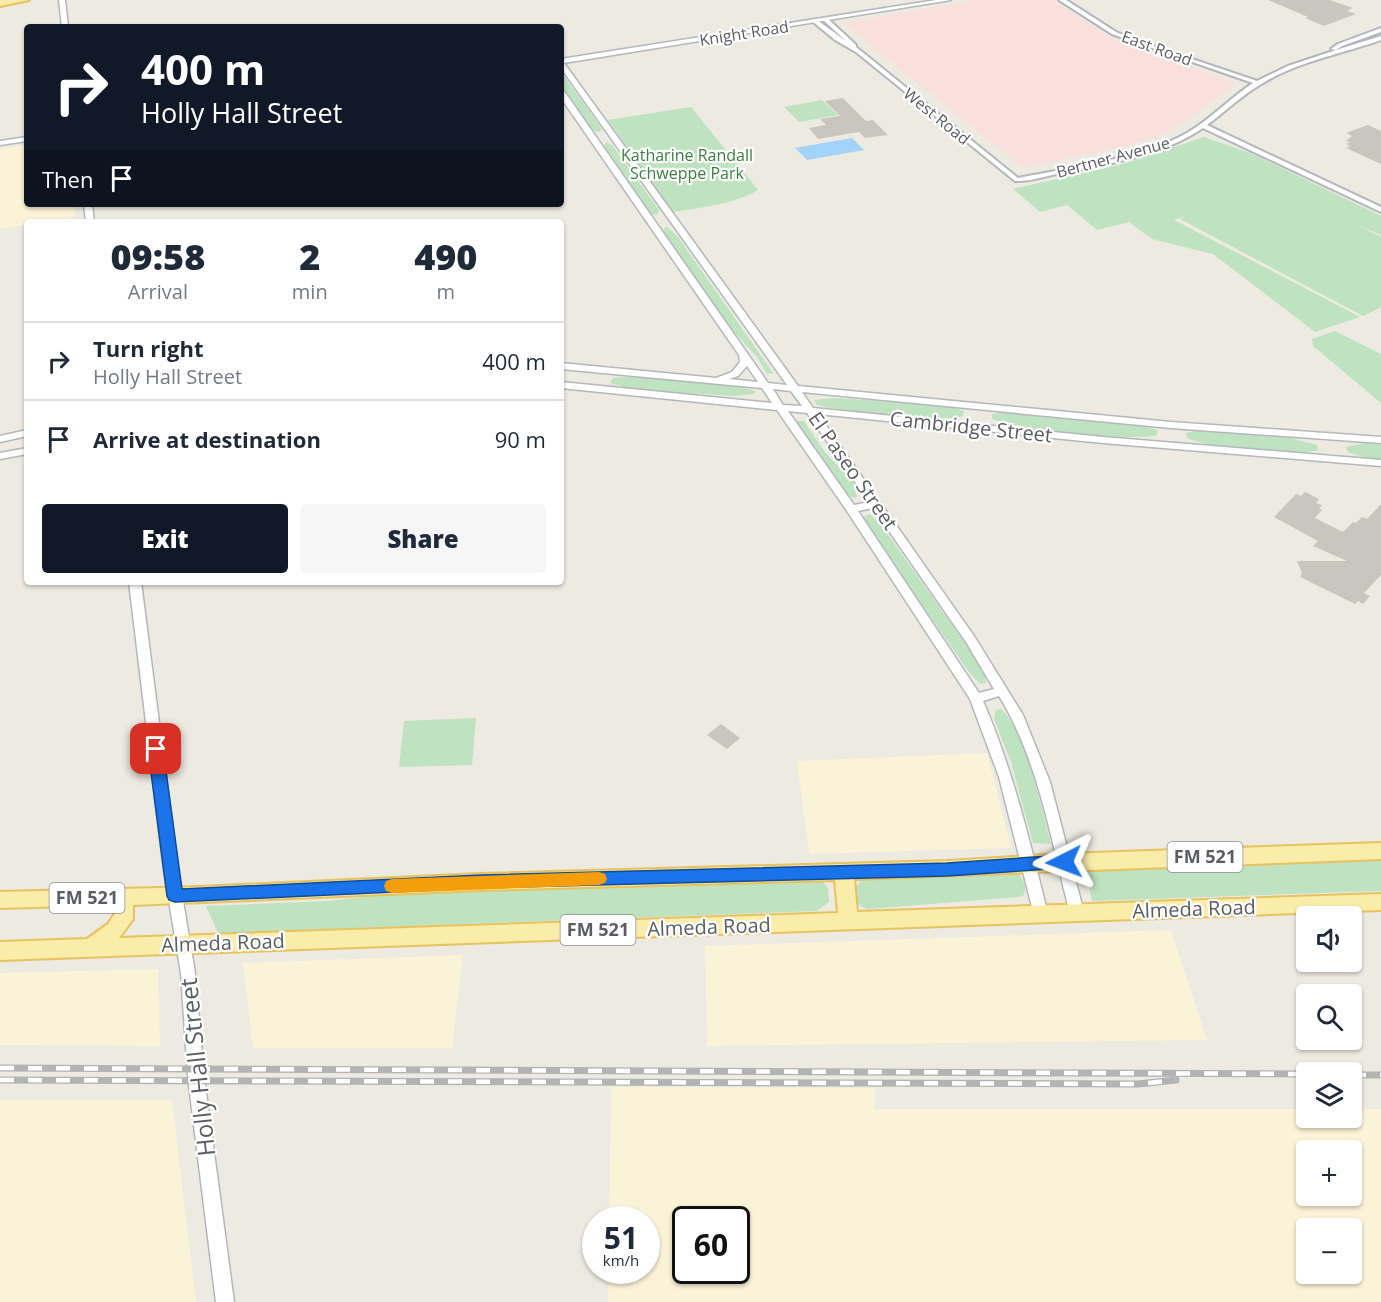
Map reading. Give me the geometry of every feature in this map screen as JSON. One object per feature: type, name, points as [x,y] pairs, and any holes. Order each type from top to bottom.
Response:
[{"type":"main road","points":[[0,3],[25,0]]},
{"type":"main road","name":"FM 521","points":[[0,900],[175,896],[481,882],[947,870],[1029,863],[1381,851]]},
{"type":"main road","points":[[844,873],[848,922]]},
{"type":"main road","points":[[92,948],[123,921],[126,913],[124,906],[110,898]]},
{"type":"main road","name":"Almeda Road","points":[[0,951],[1381,902]]},
{"type":"street","points":[[62,0],[65,24]]},
{"type":"street","name":"Knight Road","points":[[926,3],[938,0]]},
{"type":"street","name":"Knight Road","points":[[564,62],[948,0]]},
{"type":"street","name":"East Road","points":[[1062,0],[1122,36],[1258,83]]},
{"type":"street","name":"West Road","points":[[825,20],[850,40],[858,51]]},
{"type":"street","name":"West Road","points":[[815,21],[837,39],[858,51],[1017,180]]},
{"type":"street","name":"Bertner Avenue","points":[[1329,53],[1340,45],[1381,30]]},
{"type":"street","name":"Bertner Avenue","points":[[1017,180],[1143,152],[1201,128],[1258,83],[1329,53],[1352,49],[1381,38]]},
{"type":"street","name":"El Paseo Street","points":[[564,66],[671,220],[828,435],[1003,691],[1017,715],[1036,762],[1077,913]]},
{"type":"street","name":"El Paseo Street","points":[[564,97],[851,509],[976,698],[992,732],[1005,771],[1041,915]]},
{"type":"street","points":[[1201,128],[1263,153],[1381,210]]},
{"type":"street","points":[[594,140],[613,137]]},
{"type":"street","points":[[0,143],[24,139]]},
{"type":"street","points":[[651,221],[671,220]]},
{"type":"street","points":[[715,380],[740,370],[745,362],[743,353]]},
{"type":"street","name":"Cambridge Street","points":[[564,366],[1171,425],[1381,440]]},
{"type":"street","points":[[595,388],[601,371]]},
{"type":"street","name":"Cambridge Street","points":[[564,386],[1173,446],[1381,463]]},
{"type":"street","points":[[982,427],[984,406]]},
{"type":"street","points":[[828,435],[834,424],[849,414]]},
{"type":"street","points":[[1171,425],[1173,446]]},
{"type":"street","points":[[0,439],[24,434]]},
{"type":"street","points":[[1330,438],[1335,459]]},
{"type":"street","points":[[0,456],[24,452]]},
{"type":"street","points":[[851,509],[875,504]]},
{"type":"street","name":"Holly Hall Street","points":[[135,585],[175,896],[188,973],[196,1077],[225,1302]]},
{"type":"street","points":[[976,698],[1003,691]]},
{"type":"shaded area","points":[[974,0],[1052,0],[1109,36],[1236,83],[1183,123],[1154,138],[1023,168],[843,23]]},
{"type":"shaded area","points":[[24,145],[24,207],[74,207],[75,217],[24,219],[24,225],[0,229],[0,149]]},
{"type":"shaded area","points":[[987,753],[1011,848],[809,854],[797,761]]},
{"type":"shaded area","points":[[1171,930],[1207,1040],[707,1046],[705,946]]},
{"type":"shaded area","points":[[463,955],[452,1048],[253,1048],[243,963]]},
{"type":"shaded area","points":[[158,969],[160,1046],[0,1045],[0,973]]},
{"type":"shaded area","points":[[611,1087],[875,1088],[875,1109],[1296,1109],[1296,1128],[1362,1128],[1362,1109],[1381,1109],[1381,1302],[608,1302],[609,1284],[660,1284],[660,1206],[609,1206]]},
{"type":"shaded area","points":[[0,1100],[172,1100],[196,1302],[0,1302]]},
{"type":"green space","points":[[564,76],[602,129],[599,132],[593,130],[564,90]]},
{"type":"green space","points":[[822,100],[838,115],[799,122],[784,107]]},
{"type":"green space","name":"Katharine Randall Schweppe Park","points":[[691,107],[758,190],[728,202],[673,212],[608,120]]},
{"type":"green space","points":[[1204,137],[1250,153],[1381,216],[1381,235],[1355,224],[1381,237],[1381,307],[1363,316],[1180,219],[1187,215],[1174,220],[1360,317],[1315,332],[1213,254],[1152,239],[1129,222],[1097,230],[1067,205],[1040,212],[1013,189],[1123,164]]},
{"type":"green space","points":[[606,142],[612,145],[659,210],[657,215],[651,214],[605,147]]},
{"type":"green space","points":[[666,226],[678,237],[773,373],[767,374],[757,357],[732,330],[663,231]]},
{"type":"green space","points":[[1335,331],[1381,354],[1381,403],[1313,346],[1312,339]]},
{"type":"green space","points":[[637,376],[732,385],[756,391],[754,394],[735,396],[630,389],[610,383],[613,378]]},
{"type":"green space","points":[[832,398],[947,405],[964,411],[963,416],[951,418],[916,418],[826,407],[817,405],[814,400]]},
{"type":"green space","points":[[1011,412],[1135,423],[1157,430],[1157,435],[1100,436],[1026,427],[992,419],[992,414]]},
{"type":"green space","points":[[797,421],[804,421],[824,451],[853,482],[857,497],[853,498],[846,494],[797,426]]},
{"type":"green space","points":[[1199,430],[1291,438],[1317,445],[1318,450],[1289,453],[1252,451],[1214,446],[1187,438],[1186,433]]},
{"type":"green space","points":[[1364,443],[1381,444],[1381,460],[1348,452],[1346,447]]},
{"type":"green space","points":[[870,514],[881,525],[984,670],[986,683],[980,684],[969,672],[871,532],[863,517]]},
{"type":"green space","points":[[1001,709],[1010,721],[1026,753],[1051,844],[1033,843],[1011,762],[994,719],[996,710]]},
{"type":"green space","points":[[476,718],[472,765],[399,767],[404,721]]},
{"type":"green space","points":[[1381,858],[1381,891],[1092,901],[1085,870]]},
{"type":"green space","points":[[1016,873],[1025,886],[1024,895],[1018,897],[868,909],[856,903],[854,899],[855,890],[867,876]]},
{"type":"green space","points":[[811,879],[823,882],[828,888],[829,902],[817,911],[218,933],[206,906],[328,901],[410,892]]},
{"type":"water","points":[[852,138],[864,150],[807,160],[795,148]]},
{"type":"building","points":[[1268,0],[1330,0],[1353,8],[1347,11],[1356,14],[1324,26]]},
{"type":"building","points":[[843,98],[866,121],[873,120],[888,135],[865,138],[859,132],[818,139],[809,128],[826,125],[820,119],[840,116],[825,101]]},
{"type":"building","points":[[1368,125],[1381,131],[1381,164],[1346,148],[1350,146],[1346,144],[1350,142],[1346,141],[1352,136],[1346,133]]},
{"type":"building","points":[[1305,492],[1319,499],[1316,503],[1322,505],[1319,508],[1322,510],[1315,518],[1343,532],[1362,517],[1367,519],[1381,504],[1381,575],[1364,593],[1370,596],[1363,604],[1358,601],[1355,604],[1300,577],[1302,573],[1297,561],[1347,561],[1313,546],[1318,541],[1274,517],[1296,494],[1301,496]]},
{"type":"building","points":[[721,724],[740,738],[727,749],[707,735]]},
{"type":"railway","points":[[0,1068],[1296,1074]]},
{"type":"railway","points":[[1362,1075],[1381,1075]]},
{"type":"railway","points":[[0,1080],[1138,1084],[1176,1080]]},
{"type":"slow traffic","points":[[392,886],[599,879]]},
{"type":"route","points":[[156,749],[175,896],[481,882],[947,870],[1064,862]]}]
